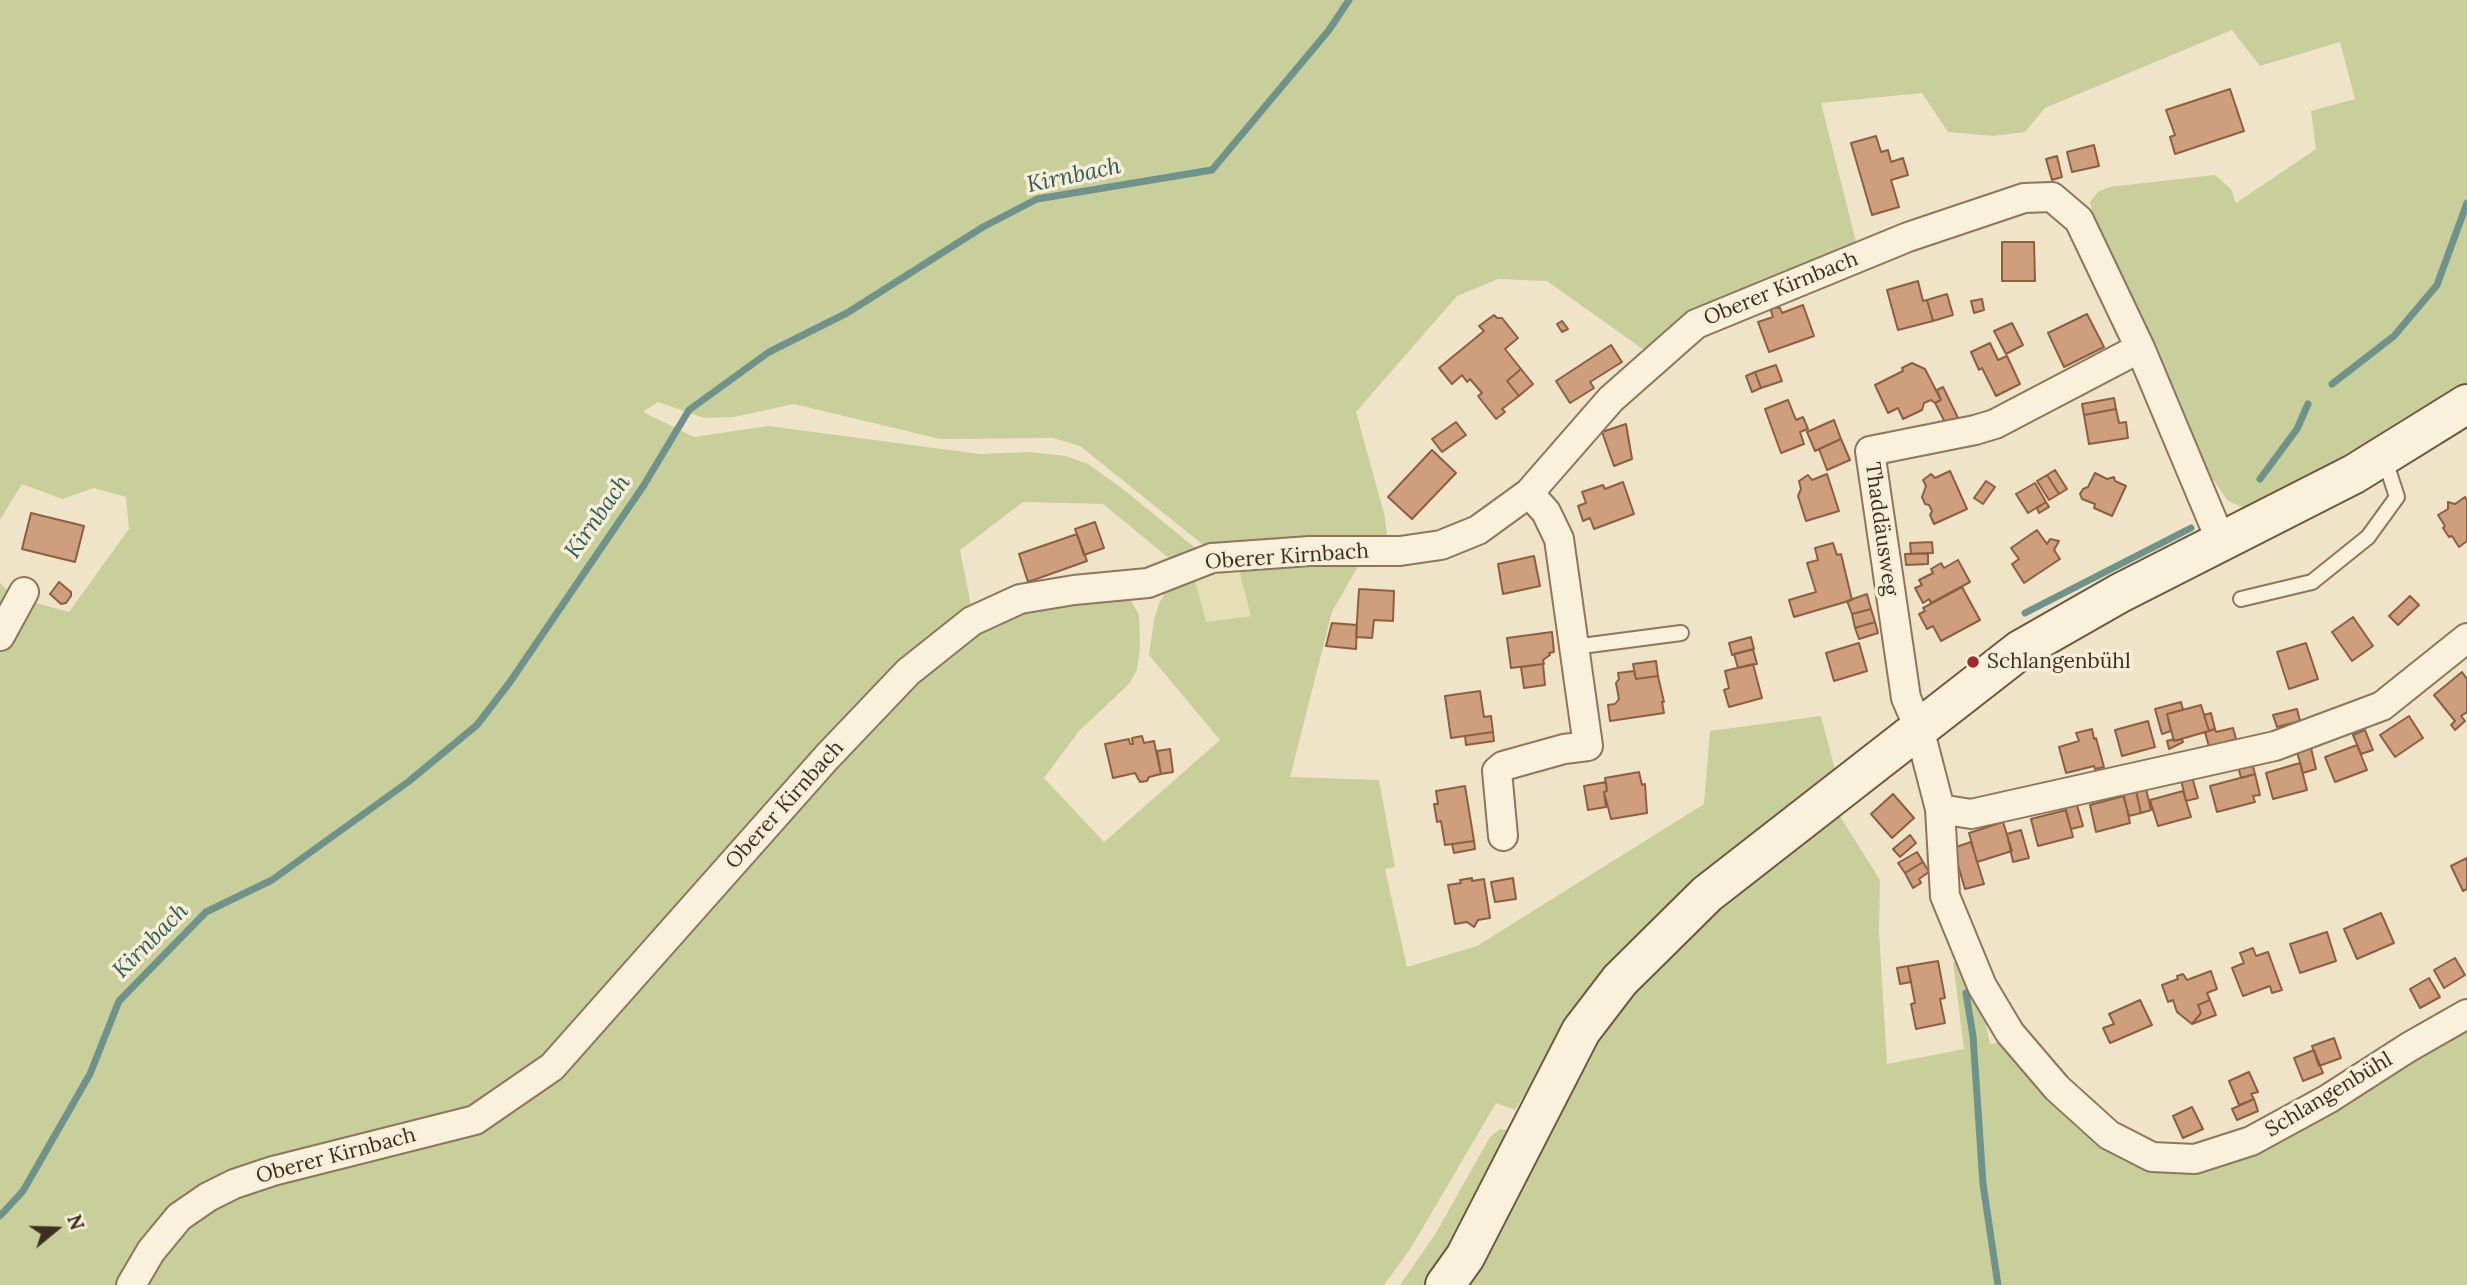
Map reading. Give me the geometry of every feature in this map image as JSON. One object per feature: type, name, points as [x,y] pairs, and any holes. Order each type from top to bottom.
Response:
[{"type":"main road","points":[[1445,1285],[1465,1257],[1581,1031],[1620,980],[1707,894],[2020,650],[2120,593],[2354,474],[2467,404]]},
{"type":"street","name":"Oberer Kirnbach","points":[[131,1285],[151,1251],[179,1217],[233,1184],[273,1171],[475,1120],[552,1067],[827,757],[908,672],[972,621],[1020,599],[1074,590],[1147,583],[1212,558],[1310,551],[1400,551],[1441,545],[1478,530],[1529,493],[1611,399],[1696,324],[1908,237],[2024,198],[2052,197],[2079,220],[2140,348],[2221,541]]},
{"type":"street","name":"Thaddäusweg","points":[[1919,728],[1906,698],[1870,451],[1995,424],[2140,348]]},
{"type":"street","points":[[1503,836],[1497,771],[1503,766],[1564,749],[1588,746],[1559,539],[1546,512],[1529,493]]},
{"type":"street","points":[[0,636],[24,592]]},
{"type":"street","points":[[1940,808],[1971,814],[2275,746],[2382,706],[2467,638]]},
{"type":"street","name":"Schlangenbühl","points":[[1919,728],[1940,808],[1945,896],[1982,986],[2010,1034],[2057,1088],[2109,1135],[2152,1157],[2195,1159],[2251,1141],[2328,1099],[2409,1047],[2467,1014]]},
{"type":"lane","points":[[2241,599],[2312,582],[2368,537],[2397,497],[2384,456]]},
{"type":"lane","points":[[1574,647],[1681,633]]},
{"type":"shaded area","points":[[1237,563],[1251,616],[1206,622],[1192,569]]},
{"type":"green space","points":[[0,0],[2467,0],[2467,390],[2435,412],[2245,508],[2228,501],[2212,478],[2093,216],[2090,202],[2098,192],[2109,187],[2215,175],[2231,189],[2236,203],[2316,149],[2311,111],[2355,99],[2340,42],[2260,66],[2232,30],[2045,108],[2025,132],[1993,136],[1948,132],[1922,93],[1821,103],[1857,246],[1696,311],[1644,350],[1547,281],[1498,279],[1457,296],[1356,412],[1385,517],[1388,545],[1207,548],[1080,446],[1053,438],[940,439],[794,404],[734,417],[704,418],[658,402],[643,412],[694,437],[768,426],[980,454],[1029,452],[1066,456],[1088,464],[1123,489],[1199,551],[1176,564],[1103,504],[1023,502],[960,550],[972,610],[558,1052],[491,1104],[228,1182],[126,1285],[0,1285],[0,583],[14,597],[69,612],[129,529],[126,497],[94,488],[62,499],[22,484],[0,520]]},
{"type":"green space","points":[[1353,559],[1358,566],[1332,612],[1290,777],[1379,780],[1395,867],[1385,869],[1407,967],[1477,946],[1704,804],[1710,731],[1821,716],[1835,770],[1575,1014],[1515,1110],[1496,1103],[1411,1248],[1384,1285],[137,1285],[194,1215],[238,1192],[502,1116],[906,681],[976,627],[1030,606],[1129,597],[1139,615],[1140,647],[1137,670],[1129,684],[1079,731],[1044,778],[1104,842],[1220,740],[1149,655],[1154,619],[1160,601],[1170,586],[1192,569],[1206,622],[1251,616],[1237,563]]},
{"type":"green space","points":[[1836,810],[1880,880],[1879,930],[1887,1064],[1964,1049],[1953,962],[1965,966],[1981,999],[1990,1044],[2009,1041],[2066,1109],[2212,1166],[2251,1156],[2467,1024],[2467,1285],[1460,1285],[1562,1085],[1629,993],[1713,911]]},
{"type":"green space","points":[[1500,1129],[1509,1130],[1441,1262],[1423,1285],[1400,1285],[1436,1233],[1490,1137]]},
{"type":"building","points":[[2230,89],[2244,131],[2175,154],[2170,137],[2175,135],[2166,110]]},
{"type":"building","points":[[1876,136],[1881,152],[1888,150],[1891,162],[1903,158],[1908,175],[1891,180],[1899,207],[1872,215],[1851,143]]},
{"type":"building","points":[[2094,145],[2099,166],[2072,172],[2067,152]]},
{"type":"building","points":[[2057,156],[2062,177],[2052,180],[2046,159]]},
{"type":"building","points":[[2002,242],[2034,242],[2035,281],[2002,281]]},
{"type":"building","points":[[1918,281],[1923,301],[1927,300],[1933,321],[1898,330],[1887,290]]},
{"type":"building","points":[[1947,294],[1953,315],[1933,321],[1927,300]]},
{"type":"building","points":[[1982,299],[1984,310],[1974,313],[1971,301]]},
{"type":"building","points":[[1803,305],[1814,336],[1769,352],[1758,322],[1773,317],[1773,307],[1780,308],[1782,313]]},
{"type":"building","points":[[2087,314],[2104,347],[2064,367],[2048,333]]},
{"type":"building","points":[[1494,315],[1502,318],[1518,338],[1505,349],[1521,369],[1507,381],[1519,396],[1502,409],[1505,412],[1496,419],[1478,396],[1482,393],[1470,379],[1467,382],[1462,375],[1452,384],[1439,368],[1484,331],[1479,326]]},
{"type":"building","points":[[1562,321],[1568,329],[1562,332],[1557,324]]},
{"type":"building","points":[[2012,323],[2023,345],[2006,354],[1994,331]]},
{"type":"building","points":[[1990,343],[1998,360],[2007,356],[2020,384],[1996,396],[1971,352]]},
{"type":"building","points":[[1611,345],[1622,362],[1590,382],[1594,388],[1570,403],[1556,381]]},
{"type":"building","points":[[1912,363],[1925,369],[1941,400],[1924,403],[1922,410],[1903,419],[1898,408],[1888,413],[1875,385],[1903,371],[1902,368]]},
{"type":"building","points":[[1776,365],[1782,381],[1761,388],[1755,372]]},
{"type":"building","points":[[1521,369],[1533,384],[1519,396],[1507,381]]},
{"type":"building","points":[[1755,372],[1761,388],[1752,392],[1746,376]]},
{"type":"building","points":[[1943,387],[1959,420],[1947,426],[1935,403],[1941,400],[1937,390]]},
{"type":"building","points":[[2114,398],[2116,409],[2084,415],[2082,404]]},
{"type":"building","points":[[1788,400],[1796,420],[1803,417],[1808,429],[1800,432],[1804,444],[1781,453],[1765,409]]},
{"type":"building","points":[[2116,409],[2119,423],[2126,422],[2128,438],[2089,444],[2084,415]]},
{"type":"building","points":[[1834,420],[1841,439],[1815,451],[1807,432]]},
{"type":"building","points":[[1456,422],[1466,435],[1442,452],[1432,439]]},
{"type":"building","points":[[1626,424],[1632,459],[1614,466],[1602,432]]},
{"type":"building","points":[[1841,439],[1850,460],[1827,470],[1819,449]]},
{"type":"building","points":[[1432,450],[1456,473],[1412,519],[1388,497]]},
{"type":"building","points":[[2055,470],[2067,489],[2059,494],[2047,475]]},
{"type":"building","points":[[1950,471],[1967,509],[1934,524],[1930,515],[1932,511],[1922,497],[1926,486],[1923,480],[1931,474],[1935,478]]},
{"type":"building","points":[[2095,473],[2107,479],[2114,477],[2115,481],[2126,486],[2112,516],[2094,508],[2095,504],[2082,499],[2080,494],[2088,487]]},
{"type":"building","points":[[1827,474],[1839,511],[1806,521],[1798,496],[1801,489],[1799,481],[1808,475],[1812,480]]},
{"type":"building","points":[[2047,475],[2059,494],[2049,500],[2037,481]]},
{"type":"building","points":[[1986,481],[1995,487],[1983,504],[1974,498]]},
{"type":"building","points":[[1623,482],[1634,514],[1594,529],[1590,518],[1583,521],[1578,506],[1586,503],[1582,492],[1603,485],[1605,489]]},
{"type":"building","points":[[2035,483],[2046,502],[2028,513],[2016,494]]},
{"type":"building","points":[[2465,497],[2467,541],[2459,547],[2443,528],[2445,526],[2438,515],[2448,509],[2448,502],[2455,504]]},
{"type":"building","points":[[2046,502],[2049,507],[2039,513],[2037,508]]},
{"type":"building","points":[[31,513],[84,526],[75,562],[22,549]]},
{"type":"building","points":[[1095,522],[1104,548],[1084,555],[1075,529]]},
{"type":"building","points":[[2037,530],[2047,544],[2050,539],[2059,541],[2054,550],[2060,559],[2024,583],[2012,564],[2019,559],[2011,548]]},
{"type":"building","points":[[1077,534],[1087,561],[1028,582],[1019,554]]},
{"type":"building","points":[[1932,542],[1933,553],[1911,554],[1910,543]]},
{"type":"building","points":[[1833,543],[1837,555],[1841,554],[1852,600],[1794,617],[1789,600],[1816,592],[1807,563],[1818,560],[1815,548]]},
{"type":"building","points":[[1928,553],[1928,564],[1906,565],[1905,554]]},
{"type":"building","points":[[1534,556],[1540,586],[1503,594],[1498,564]]},
{"type":"building","points":[[1958,560],[1970,582],[1931,603],[1929,599],[1923,603],[1915,588],[1922,585],[1919,580],[1933,573],[1931,569],[1941,563],[1944,568]]},
{"type":"building","points":[[59,582],[71,592],[66,603],[61,604],[50,594]]},
{"type":"building","points":[[1962,587],[1980,620],[1941,641],[1933,626],[1927,629],[1919,614],[1925,611],[1923,608]]},
{"type":"building","points":[[1359,589],[1394,591],[1393,621],[1374,620],[1372,638],[1356,637]]},
{"type":"building","points":[[1867,594],[1871,609],[1852,614],[1847,601]]},
{"type":"building","points":[[2410,596],[2419,605],[2398,625],[2389,616]]},
{"type":"building","points":[[1871,609],[1875,622],[1855,628],[1852,614]]},
{"type":"building","points":[[2353,617],[2373,646],[2352,661],[2332,632]]},
{"type":"building","points":[[1875,622],[1878,633],[1859,639],[1855,628]]},
{"type":"building","points":[[1332,623],[1357,625],[1356,649],[1326,646]]},
{"type":"building","points":[[1552,632],[1554,652],[1549,653],[1543,660],[1544,664],[1511,668],[1507,638]]},
{"type":"building","points":[[1751,637],[1754,649],[1732,655],[1729,643]]},
{"type":"building","points":[[1859,643],[1867,671],[1834,681],[1826,653]]},
{"type":"building","points":[[2306,643],[2318,679],[2289,689],[2277,652]]},
{"type":"building","points":[[1753,649],[1757,664],[1738,668],[1734,654]]},
{"type":"building","points":[[1656,661],[1658,676],[1636,679],[1633,664]]},
{"type":"building","points":[[1543,664],[1545,685],[1524,688],[1521,667]]},
{"type":"building","points":[[1753,664],[1762,698],[1729,707],[1724,690],[1729,688],[1725,671]]},
{"type":"building","points":[[1634,671],[1636,679],[1658,676],[1664,713],[1610,721],[1608,705],[1615,704],[1619,699],[1616,683],[1619,679],[1618,673]]},
{"type":"building","points":[[2462,672],[2467,679],[2467,712],[2461,716],[2465,721],[2455,730],[2451,725],[2455,721],[2434,695]]},
{"type":"building","points":[[1480,691],[1484,717],[1491,716],[1493,732],[1451,738],[1445,696]]},
{"type":"building","points":[[2181,702],[2183,710],[2167,714],[2171,731],[2162,734],[2155,709]]},
{"type":"building","points":[[2201,705],[2209,731],[2174,741],[2167,714]]},
{"type":"building","points":[[2297,709],[2300,721],[2277,727],[2273,715]]},
{"type":"building","points":[[2211,713],[2215,729],[2209,731],[2204,715]]},
{"type":"building","points":[[2409,716],[2423,738],[2395,757],[2380,735]]},
{"type":"building","points":[[2148,721],[2155,747],[2122,756],[2115,730]]},
{"type":"building","points":[[2233,728],[2236,739],[2209,747],[2205,732]]},
{"type":"building","points":[[2092,729],[2104,767],[2095,769],[2094,766],[2066,773],[2059,747],[2079,741],[2076,733]]},
{"type":"building","points":[[2365,730],[2373,750],[2361,754],[2353,735]]},
{"type":"building","points":[[1493,732],[1494,741],[1466,745],[1465,736]]},
{"type":"building","points":[[1142,736],[1144,743],[1154,741],[1161,774],[1140,782],[1135,773],[1113,778],[1105,744],[1129,739],[1130,744],[1133,744],[1132,738]]},
{"type":"building","points":[[2182,739],[2183,742],[2169,749],[2167,741]]},
{"type":"building","points":[[2357,745],[2367,770],[2335,782],[2325,757]]},
{"type":"building","points":[[2311,748],[2316,769],[2303,773],[2297,752]]},
{"type":"building","points":[[1170,749],[1173,772],[1161,774],[1157,751]]},
{"type":"building","points":[[2252,763],[2255,774],[2241,778],[2238,766]]},
{"type":"building","points":[[2300,763],[2307,790],[2273,799],[2266,773]]},
{"type":"building","points":[[1639,772],[1642,785],[1645,784],[1647,813],[1611,819],[1604,792],[1607,791],[1605,778]]},
{"type":"building","points":[[2255,774],[2260,795],[2253,796],[2255,802],[2217,812],[2210,786]]},
{"type":"building","points":[[2192,777],[2198,798],[2186,801],[2181,780]]},
{"type":"building","points":[[1606,782],[1606,807],[1588,810],[1584,786]]},
{"type":"building","points":[[1465,786],[1474,841],[1445,845],[1441,821],[1437,822],[1434,804],[1438,804],[1436,791]]},
{"type":"building","points":[[2146,789],[2151,810],[2141,813],[2136,791]]},
{"type":"building","points":[[2136,791],[2141,813],[2129,816],[2123,795]]},
{"type":"building","points":[[2183,791],[2191,817],[2158,826],[2150,800]]},
{"type":"building","points":[[1893,794],[1914,818],[1892,838],[1871,814]]},
{"type":"building","points":[[2124,796],[2130,823],[2096,832],[2090,805]]},
{"type":"building","points":[[2077,805],[2083,826],[2071,829],[2065,808]]},
{"type":"building","points":[[2066,810],[2073,837],[2038,846],[2031,819]]},
{"type":"building","points":[[2003,822],[2012,851],[1977,862],[1969,833]]},
{"type":"building","points":[[2021,830],[2029,858],[2013,862],[2007,834]]},
{"type":"building","points":[[1910,835],[1916,843],[1900,857],[1893,849]]},
{"type":"building","points":[[1474,841],[1475,849],[1454,853],[1452,844]]},
{"type":"building","points":[[1971,842],[1984,884],[1965,889],[1953,848]]},
{"type":"building","points":[[1917,852],[1923,862],[1905,873],[1898,863]]},
{"type":"building","points":[[2467,858],[2467,889],[2463,891],[2451,866]]},
{"type":"building","points":[[1923,862],[1929,872],[1919,879],[1921,883],[1913,888],[1905,873]]},
{"type":"building","points":[[1472,878],[1472,881],[1484,879],[1490,918],[1478,920],[1474,927],[1467,922],[1455,924],[1448,885]]},
{"type":"building","points":[[1513,878],[1516,899],[1495,902],[1491,882]]},
{"type":"building","points":[[2381,913],[2394,943],[2357,959],[2344,929]]},
{"type":"building","points":[[2327,932],[2336,961],[2300,973],[2290,944]]},
{"type":"building","points":[[2253,948],[2256,956],[2268,952],[2282,990],[2272,993],[2270,986],[2243,996],[2232,968],[2244,963],[2240,953]]},
{"type":"building","points":[[2455,958],[2465,975],[2444,988],[2434,970]]},
{"type":"building","points":[[1938,961],[1945,998],[1940,999],[1945,1023],[1916,1029],[1911,1004],[1915,1003],[1908,966]]},
{"type":"building","points":[[1908,966],[1911,982],[1900,984],[1897,968]]},
{"type":"building","points":[[2211,971],[2217,989],[2207,993],[2210,1000],[2198,1005],[2201,1013],[2192,1024],[2177,1012],[2173,1000],[2168,1002],[2162,985],[2178,979],[2177,976],[2183,974],[2187,980]]},
{"type":"building","points":[[2429,978],[2440,997],[2420,1008],[2410,989]]},
{"type":"building","points":[[2140,1000],[2152,1025],[2110,1043],[2103,1028],[2114,1024],[2109,1014]]},
{"type":"building","points":[[2210,1000],[2216,1015],[2192,1024],[2201,1013],[2198,1005]]},
{"type":"building","points":[[2334,1038],[2341,1058],[2319,1066],[2312,1046]]},
{"type":"building","points":[[2314,1050],[2323,1073],[2303,1081],[2294,1058]]},
{"type":"building","points":[[2249,1072],[2258,1092],[2251,1094],[2254,1099],[2239,1105],[2229,1081]]},
{"type":"building","points":[[2254,1099],[2258,1111],[2237,1120],[2232,1109]]},
{"type":"building","points":[[2192,1107],[2203,1129],[2183,1138],[2173,1116]]},
{"type":"waterway","name":"Kirnbach","points":[[0,1216],[23,1191],[90,1074],[119,1001],[206,912],[272,880],[408,782],[477,725],[510,682],[644,485],[689,410],[769,352],[847,313],[983,227],[1037,199],[1212,170],[1329,30],[1349,0]]},
{"type":"waterway","points":[[2332,384],[2394,336],[2437,285],[2467,203]]},
{"type":"waterway","points":[[2260,479],[2297,429],[2308,404]]},
{"type":"waterway","points":[[2025,613],[2191,528]]},
{"type":"waterway","points":[[1966,993],[1973,1036],[1983,1184],[1998,1285]]},
{"type":"place","name":"Schlangenbühl","points":[[1973,662]]}]
